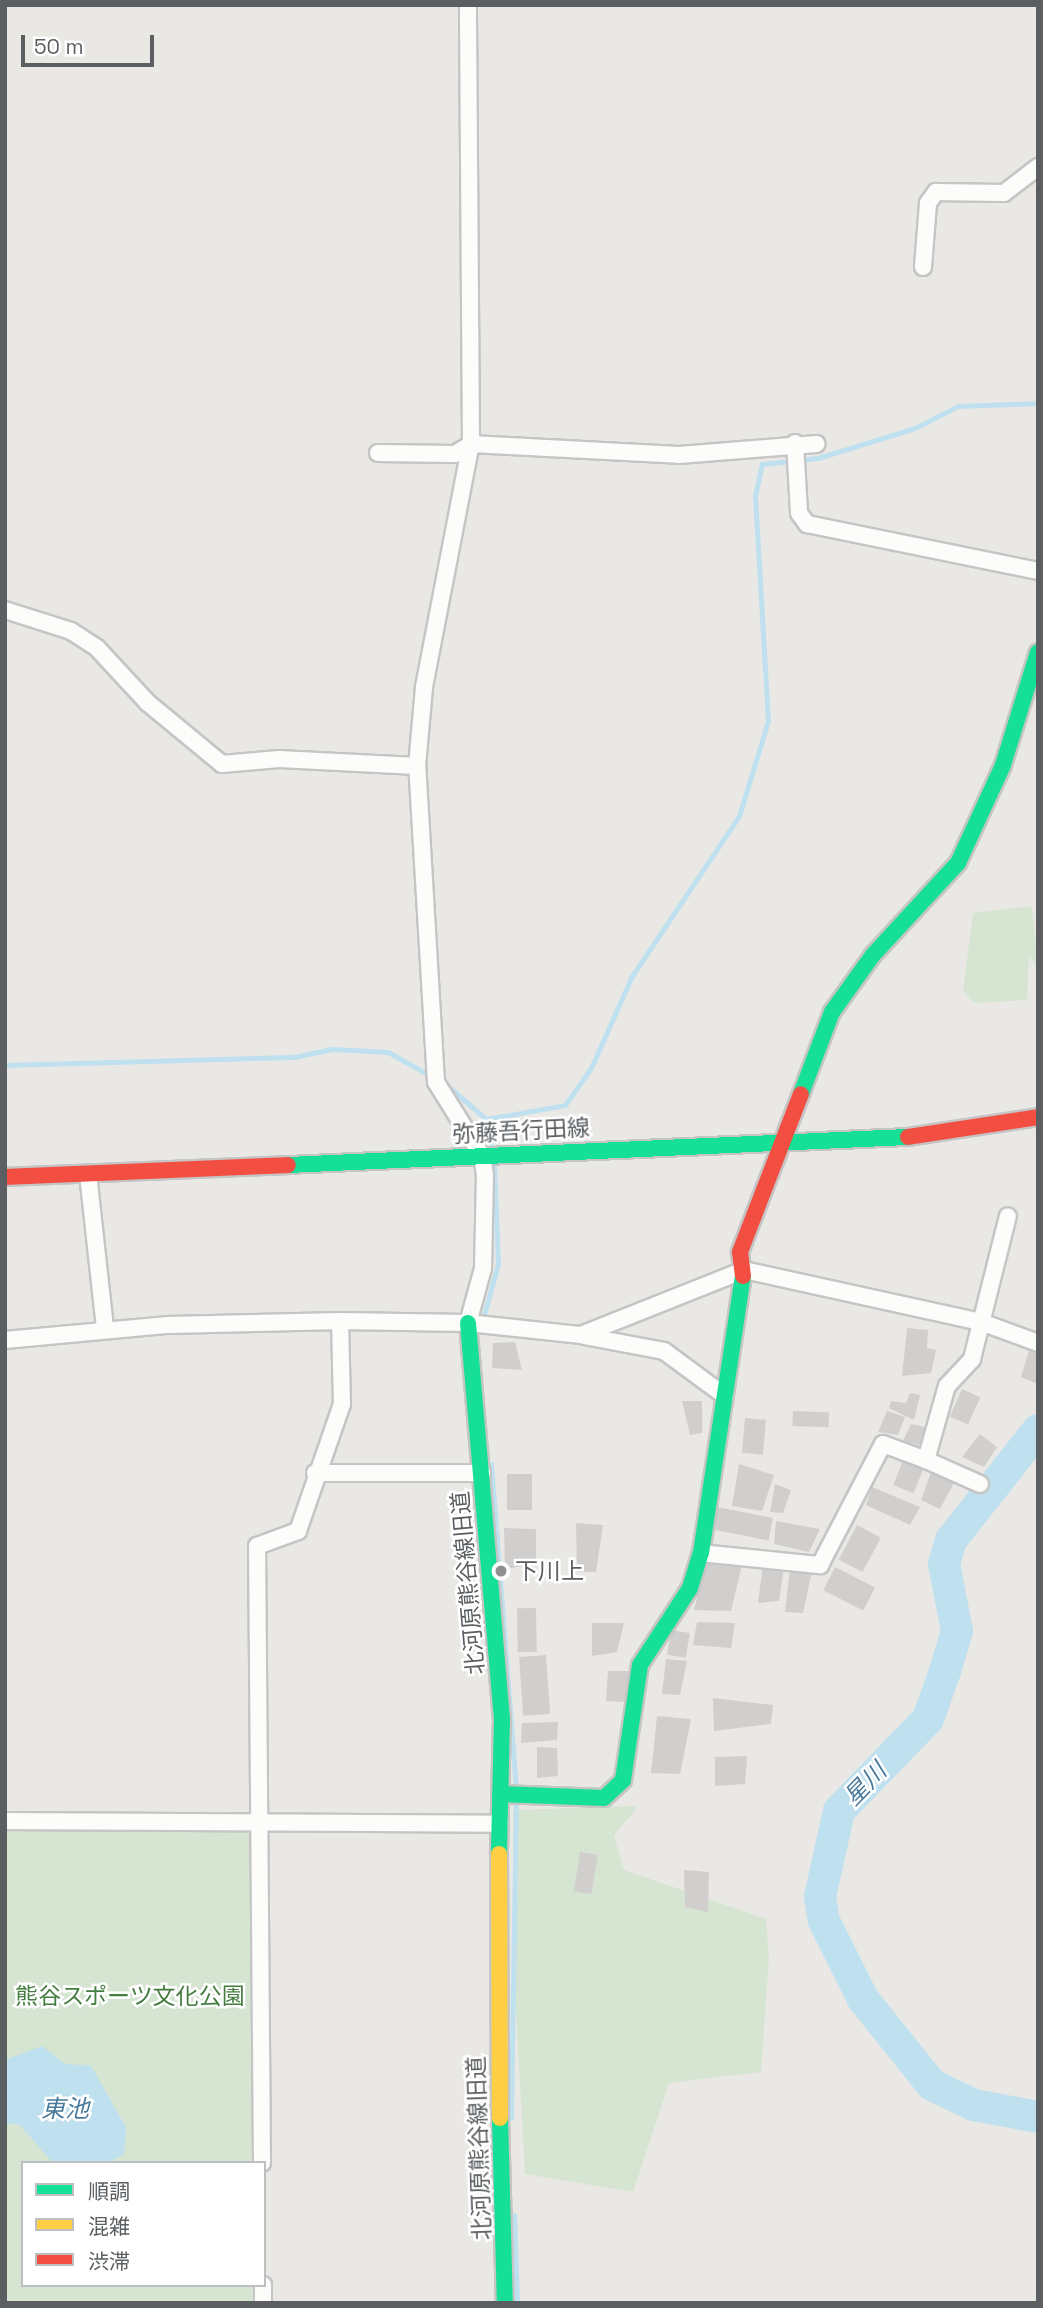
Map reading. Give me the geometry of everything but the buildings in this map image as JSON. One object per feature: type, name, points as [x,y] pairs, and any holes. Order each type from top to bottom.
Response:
[{"type":"street","points":[[468,5],[471,444],[424,687],[417,766],[436,1082],[481,1156],[483,1268],[468,1323]]},
{"type":"street","points":[[923,267],[928,203],[936,192],[1004,193],[1038,167]]},
{"type":"street","points":[[795,443],[799,513],[807,524],[1038,571]]},
{"type":"street","points":[[378,453],[455,454],[471,444],[679,455],[751,453],[795,443],[817,444]]},
{"type":"street","points":[[5,610],[62,627],[97,648],[148,703],[222,764],[279,760],[417,766]]},
{"type":"street","points":[[500,1794],[604,1798],[623,1780],[640,1665],[690,1588],[701,1553],[744,1270],[740,1252],[832,1012],[873,955],[958,863],[1003,765],[1038,652]]},
{"type":"street","name":"弥藤吾行田線","points":[[5,1177],[955,1133],[1038,1117]]},
{"type":"street","points":[[88,1174],[105,1329]]},
{"type":"street","points":[[926,1460],[947,1386],[972,1359],[1007,1216]]},
{"type":"street","points":[[581,1335],[744,1270],[981,1322],[1038,1343]]},
{"type":"street","points":[[5,1340],[105,1329],[340,1321],[468,1323],[581,1335],[664,1351],[724,1396]]},
{"type":"street","points":[[262,2161],[257,1546],[298,1531],[315,1473],[342,1404],[340,1321]]},
{"type":"street","name":"北河原熊谷線旧道","points":[[468,1323],[502,1718],[496,1957],[505,2303]]},
{"type":"street","points":[[701,1553],[820,1565],[883,1444],[980,1484]]},
{"type":"street","points":[[315,1473],[482,1473]]},
{"type":"street","points":[[5,1821],[500,1824]]},
{"type":"green space","points":[[1032,906],[1038,966],[1029,956],[1027,1000],[974,1003],[963,991],[973,913]]},
{"type":"green space","points":[[638,1806],[614,1836],[624,1870],[766,1919],[769,1958],[761,2072],[669,2083],[633,2192],[525,2174],[513,1957],[513,1810]]},
{"type":"green space","name":"熊谷スポーツ文化公園","points":[[254,1827],[255,2161],[21,2161],[21,2287],[256,2287],[256,2303],[5,2303],[5,1830]]},
{"type":"water","name":"東池","points":[[42,2046],[65,2064],[91,2066],[126,2127],[124,2154],[111,2161],[51,2161],[20,2125],[5,2123],[5,2060]]},
{"type":"waterway","points":[[486,1119],[565,1105],[591,1068],[632,976],[739,816],[768,721],[755,496],[762,464],[818,458],[915,428],[958,406],[1038,403]]},
{"type":"waterway","points":[[5,1065],[294,1057],[333,1049],[388,1052],[431,1076]]},
{"type":"waterway","points":[[443,1082],[486,1119],[492,1150]]},
{"type":"waterway","points":[[482,1322],[498,1264],[494,1163]]},
{"type":"waterway","name":"星川","points":[[1038,1430],[951,1540],[944,1564],[957,1631],[928,1719],[839,1811],[820,1897],[824,1921],[863,1999],[932,2085],[974,2105],[1038,2117]]},
{"type":"waterway","points":[[491,1464],[516,1789]]},
{"type":"waterway","points":[[511,2118],[516,1802]]},
{"type":"waterway","points":[[514,2215],[517,2303]]},
{"type":"traffic: fast","points":[[801,1094],[832,1012],[873,955],[958,863],[1003,765],[1038,652]]},
{"type":"traffic: fast","points":[[288,1165],[908,1137]]},
{"type":"traffic: fast","points":[[500,1794],[604,1798],[623,1780],[640,1665],[690,1588],[701,1553],[743,1276]]},
{"type":"traffic: fast","points":[[468,1323],[502,1718],[499,1854]]},
{"type":"traffic: fast","points":[[500,2118],[505,2303]]},
{"type":"traffic: slow","points":[[499,1854],[500,2118]]},
{"type":"traffic: jam","points":[[743,1276],[740,1252],[801,1094]]},
{"type":"traffic: jam","points":[[908,1137],[1038,1117]]},
{"type":"traffic: jam","points":[[5,1177],[288,1165]]},
{"type":"place","name":"下川上","points":[[501,1571]]}]
